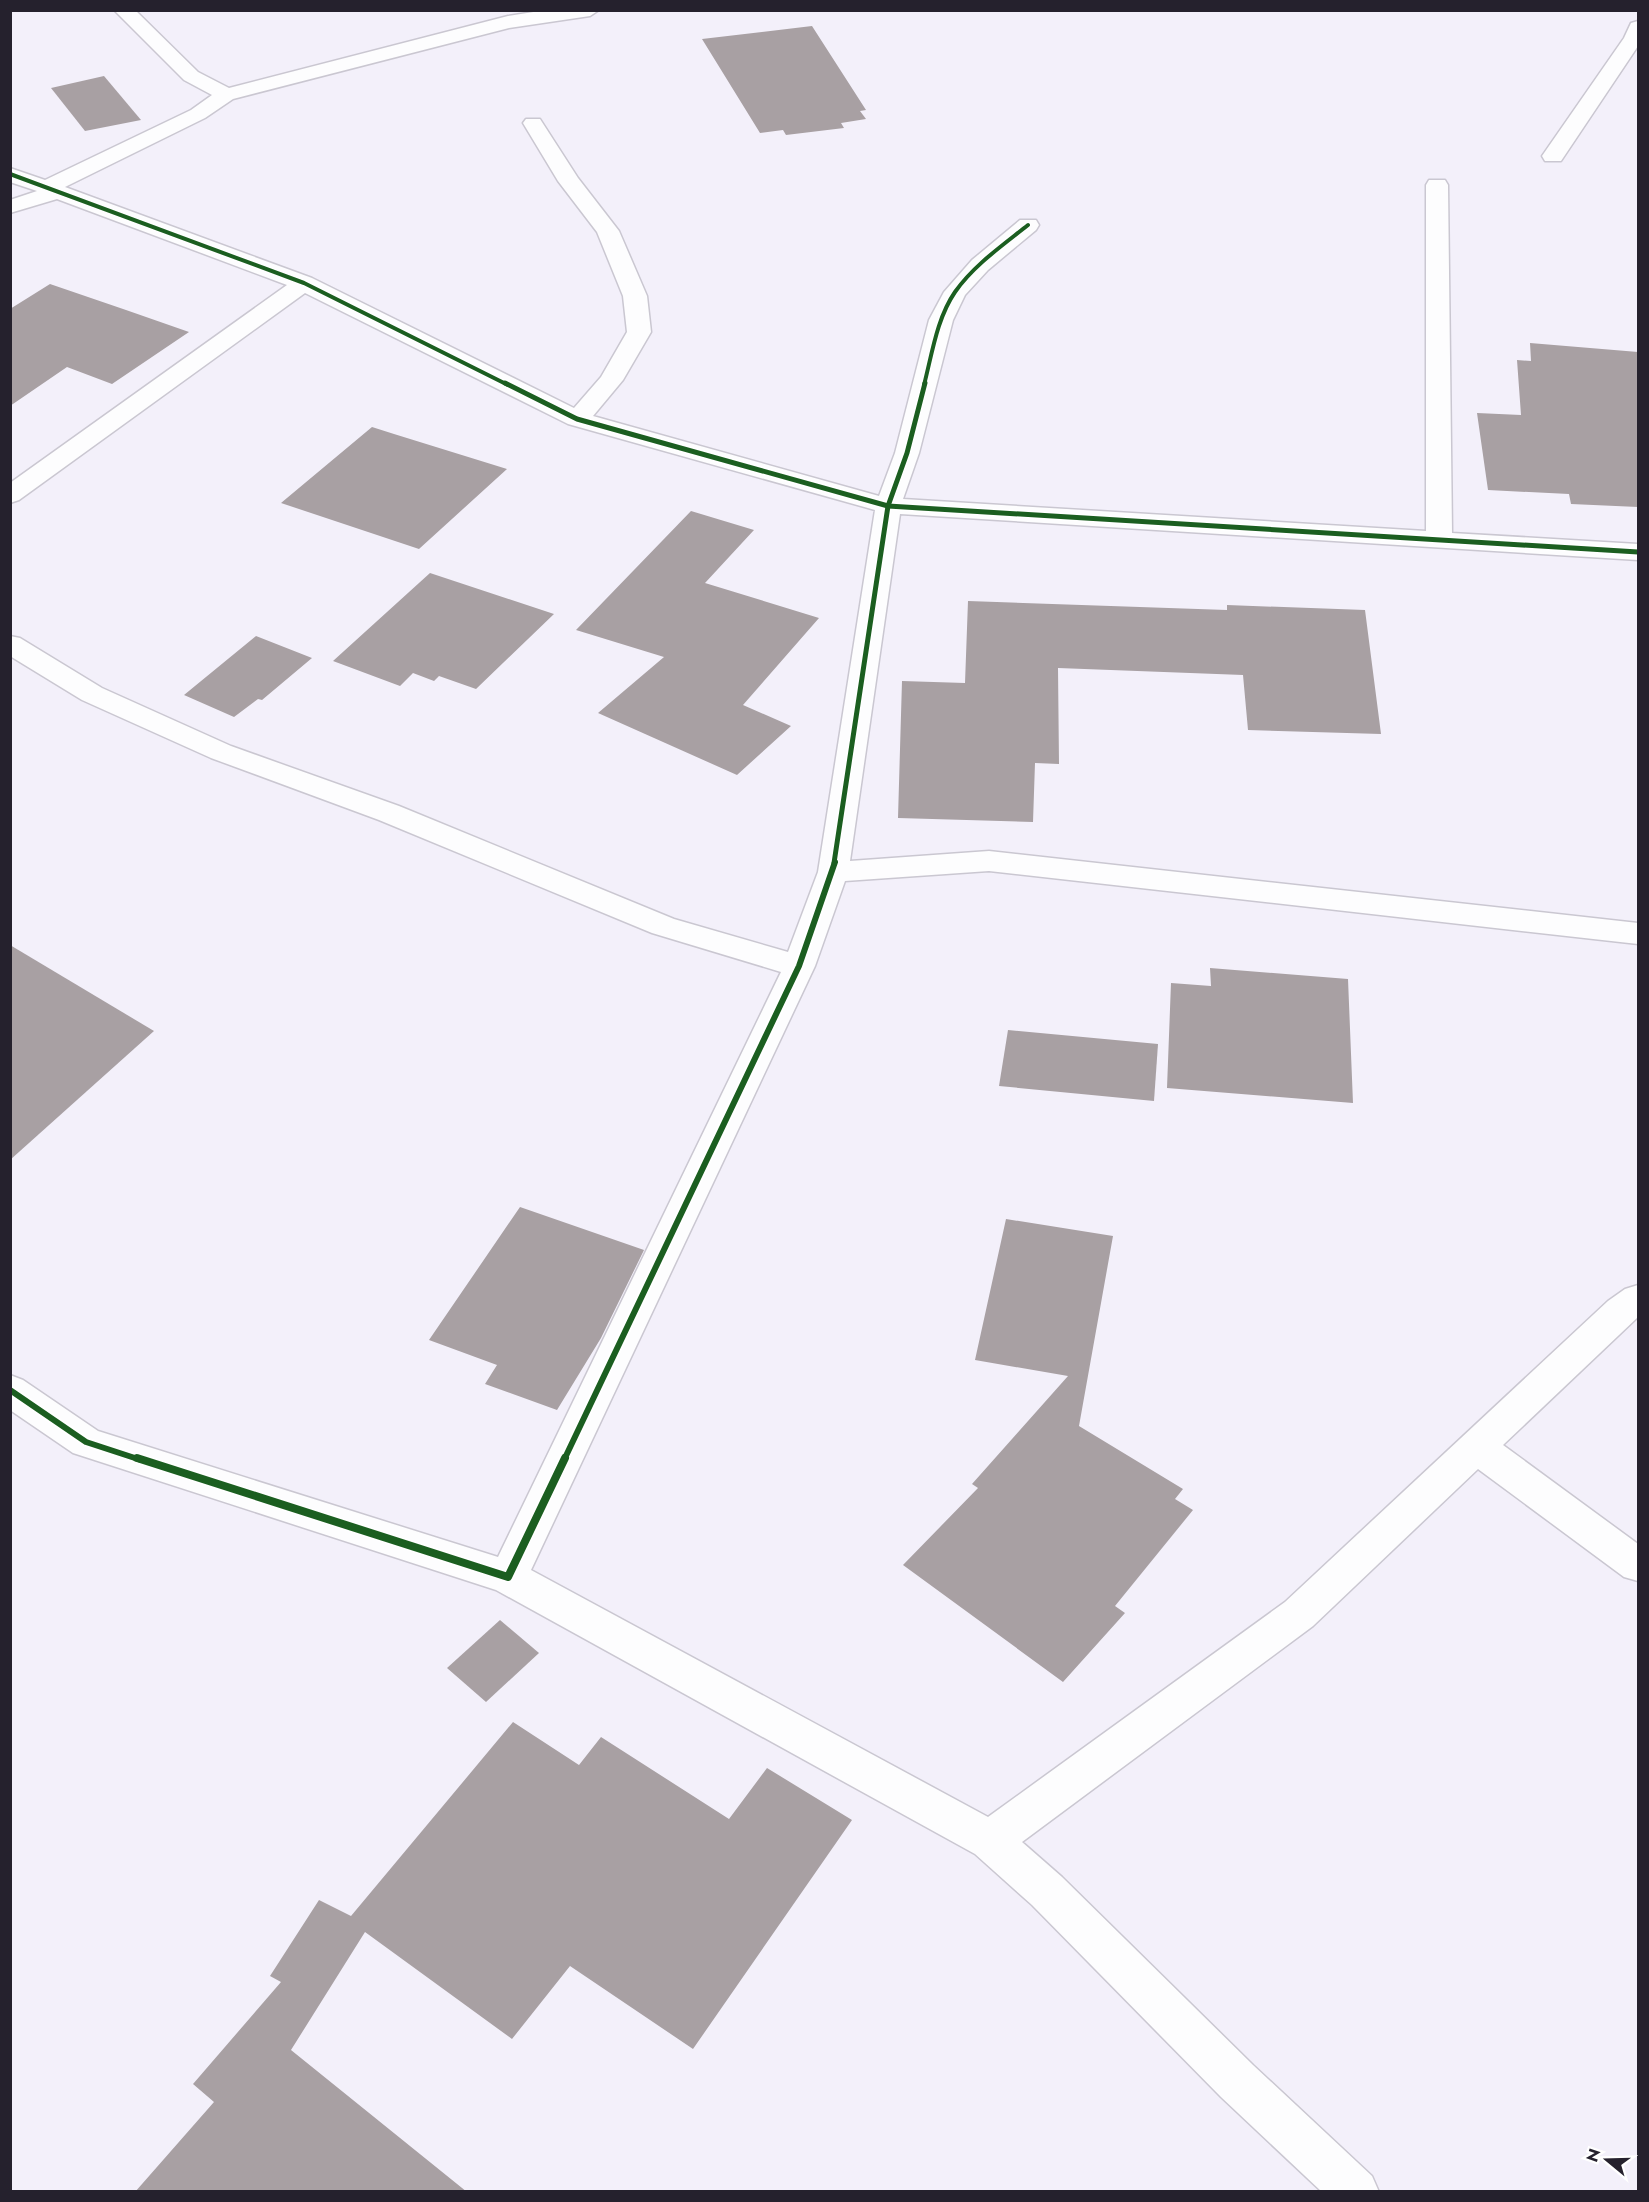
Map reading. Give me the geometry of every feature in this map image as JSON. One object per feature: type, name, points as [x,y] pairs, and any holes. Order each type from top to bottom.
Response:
[{"type":"street","points":[[123,10],[191,76],[226,95]]},
{"type":"street","points":[[10,207],[51,190],[198,114],[226,95],[502,16],[590,10]]},
{"type":"street","points":[[1553,156],[1634,38],[1638,27]]},
{"type":"street","points":[[533,123],[569,181],[608,231],[635,296],[639,333],[611,380],[577,419]]},
{"type":"street","points":[[10,174],[304,283],[577,419],[888,506],[1638,552]]},
{"type":"street","points":[[1437,185],[1439,538]]},
{"type":"street","points":[[508,1577],[799,966],[833,872],[888,506],[907,453],[941,320],[955,292],[980,265],[1028,225]]},
{"type":"street","points":[[10,495],[304,283]]},
{"type":"street","points":[[10,644],[92,694],[221,752],[389,813],[663,926],[799,966]]},
{"type":"street","points":[[833,872],[989,861],[1638,934]]},
{"type":"street","points":[[990,1840],[1059,1792],[1299,1614],[1621,1311],[1638,1299]]},
{"type":"street","points":[[10,1390],[86,1442],[508,1577],[990,1840],[1047,1891],[1237,2081],[1356,2192]]},
{"type":"street","points":[[1477,1447],[1638,1565]]},
{"type":"building","points":[[812,26],[866,110],[860,111],[866,119],[841,123],[844,128],[786,135],[783,130],[760,133],[702,39]]},
{"type":"building","points":[[104,76],[141,120],[85,131],[51,88]]},
{"type":"building","points":[[50,284],[189,332],[112,384],[67,367],[10,406],[10,309]]},
{"type":"building","points":[[1530,343],[1638,352],[1638,507],[1571,504],[1569,494],[1488,490],[1477,413],[1521,415],[1517,360],[1531,361]]},
{"type":"building","points":[[372,427],[507,469],[419,549],[281,503]]},
{"type":"building","points":[[691,511],[754,530],[705,583],[819,618],[743,705],[791,726],[737,775],[598,713],[664,657],[576,630]]},
{"type":"building","points":[[430,573],[554,614],[476,689],[439,676],[434,681],[413,673],[400,686],[333,661]]},
{"type":"building","points":[[968,601],[1227,610],[1227,605],[1365,610],[1381,734],[1248,730],[1243,675],[1058,668],[1059,764],[1035,763],[1033,822],[898,818],[902,681],[965,683]]},
{"type":"building","points":[[256,636],[312,658],[262,700],[258,699],[234,717],[184,695]]},
{"type":"building","points":[[10,945],[154,1031],[10,1160]]},
{"type":"building","points":[[1210,968],[1348,979],[1353,1103],[1167,1088],[1171,983],[1211,986]]},
{"type":"building","points":[[1008,1030],[1158,1044],[1154,1101],[999,1086]]},
{"type":"building","points":[[520,1207],[644,1250],[601,1338],[557,1410],[485,1384],[497,1365],[429,1340]]},
{"type":"building","points":[[1006,1219],[1113,1236],[1079,1426],[1183,1489],[1175,1499],[1193,1510],[1115,1606],[1125,1613],[1063,1682],[903,1565],[978,1488],[972,1484],[1068,1376],[975,1360]]},
{"type":"building","points":[[500,1620],[539,1653],[486,1702],[447,1668]]},
{"type":"building","points":[[513,1722],[579,1765],[601,1737],[729,1819],[767,1768],[852,1820],[693,2049],[570,1966],[512,2039],[365,1932],[291,2050],[467,2192],[135,2192],[214,2102],[193,2084],[281,1982],[270,1976],[319,1900],[351,1916]]},
{"type":"cycle path","points":[[10,174],[304,283],[577,419],[888,506],[1638,552]]},
{"type":"cycle path","points":[[10,1390],[86,1442],[508,1577],[799,966],[833,872],[888,506],[907,453],[941,320],[955,292],[980,265],[1028,225]]}]
